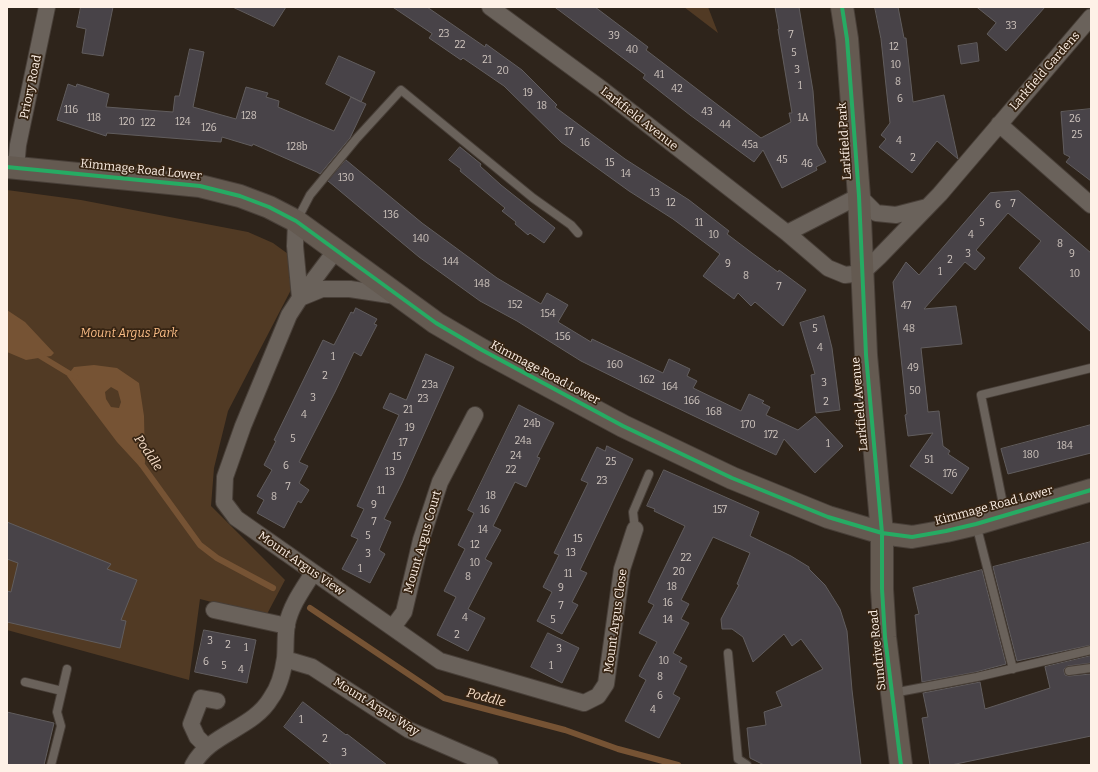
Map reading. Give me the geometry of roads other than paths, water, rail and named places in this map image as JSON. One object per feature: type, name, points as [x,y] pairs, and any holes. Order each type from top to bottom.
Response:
[{"type":"main road","name":"Larkfield Park","points":[[842,7],[847,39],[859,196],[862,273]]},
{"type":"main road","name":"Kimmage Road Lower","points":[[12,168],[200,186],[240,196],[269,207],[296,221],[436,322],[482,350],[623,426],[732,478],[828,516],[882,533],[912,537],[976,524],[1005,514],[1091,490]]},
{"type":"main road","name":"Larkfield Avenue","points":[[862,273],[866,355],[882,533]]},
{"type":"main road","name":"Sundrive Road","points":[[882,533],[882,589],[884,623],[900,765]]},
{"type":"street","name":"Priory Road","points":[[12,168],[47,7]]},
{"type":"street","name":"Larkfield Avenue","points":[[490,7],[603,90],[787,232],[828,268],[845,275],[862,273]]},
{"type":"street","name":"Larkfield Gardens","points":[[862,273],[880,258],[927,207],[1091,17]]},
{"type":"street","points":[[999,124],[1091,205]]},
{"type":"street","points":[[787,232],[859,196],[876,213],[896,215],[927,207]]},
{"type":"street","points":[[296,221],[295,246],[300,298],[322,289],[350,289],[398,296]]},
{"type":"street","name":"Mount Argus View","points":[[336,250],[300,298],[284,326],[243,426],[225,477],[224,502],[236,518],[440,661],[584,703]]},
{"type":"street","name":"Mount Argus Court","points":[[393,627],[404,612],[421,540],[440,482],[475,415]]},
{"type":"street","name":"Mount Argus Close","points":[[584,703],[598,696],[606,684],[622,569],[635,529]]},
{"type":"street","points":[[193,765],[207,747],[257,715],[271,699],[281,678],[285,659],[289,618],[302,589],[313,573]]},
{"type":"street","points":[[214,610],[289,618]]},
{"type":"street","name":"Mount Argus Way","points":[[285,659],[312,667],[408,730],[490,765]]},
{"type":"street","points":[[207,747],[197,737],[191,724],[201,698],[217,701]]},
{"type":"lane","points":[[296,221],[310,195],[357,138],[401,90],[532,198],[571,225],[578,233]]},
{"type":"lane","points":[[1005,514],[981,395],[1091,368]]},
{"type":"lane","points":[[635,529],[633,512],[649,474]]},
{"type":"lane","points":[[976,524],[1013,669]]},
{"type":"lane","points":[[892,694],[1013,669],[1091,650]]},
{"type":"lane","points":[[728,653],[738,759],[747,765]]},
{"type":"lane","points":[[51,765],[61,726],[57,712],[67,668]]},
{"type":"lane","points":[[1068,671],[1091,668]]},
{"type":"lane","points":[[25,682],[62,691]]},
{"type":"waterway","name":"Poddle","points":[[37,354],[75,377]]},
{"type":"waterway","name":"Poddle","points":[[137,458],[200,545],[217,558],[273,588]]},
{"type":"waterway","name":"Poddle","points":[[310,608],[444,698],[565,730],[618,749],[678,765]]},
{"type":"park label","name":"Mount Argus Park","points":[[129,334]]}]
